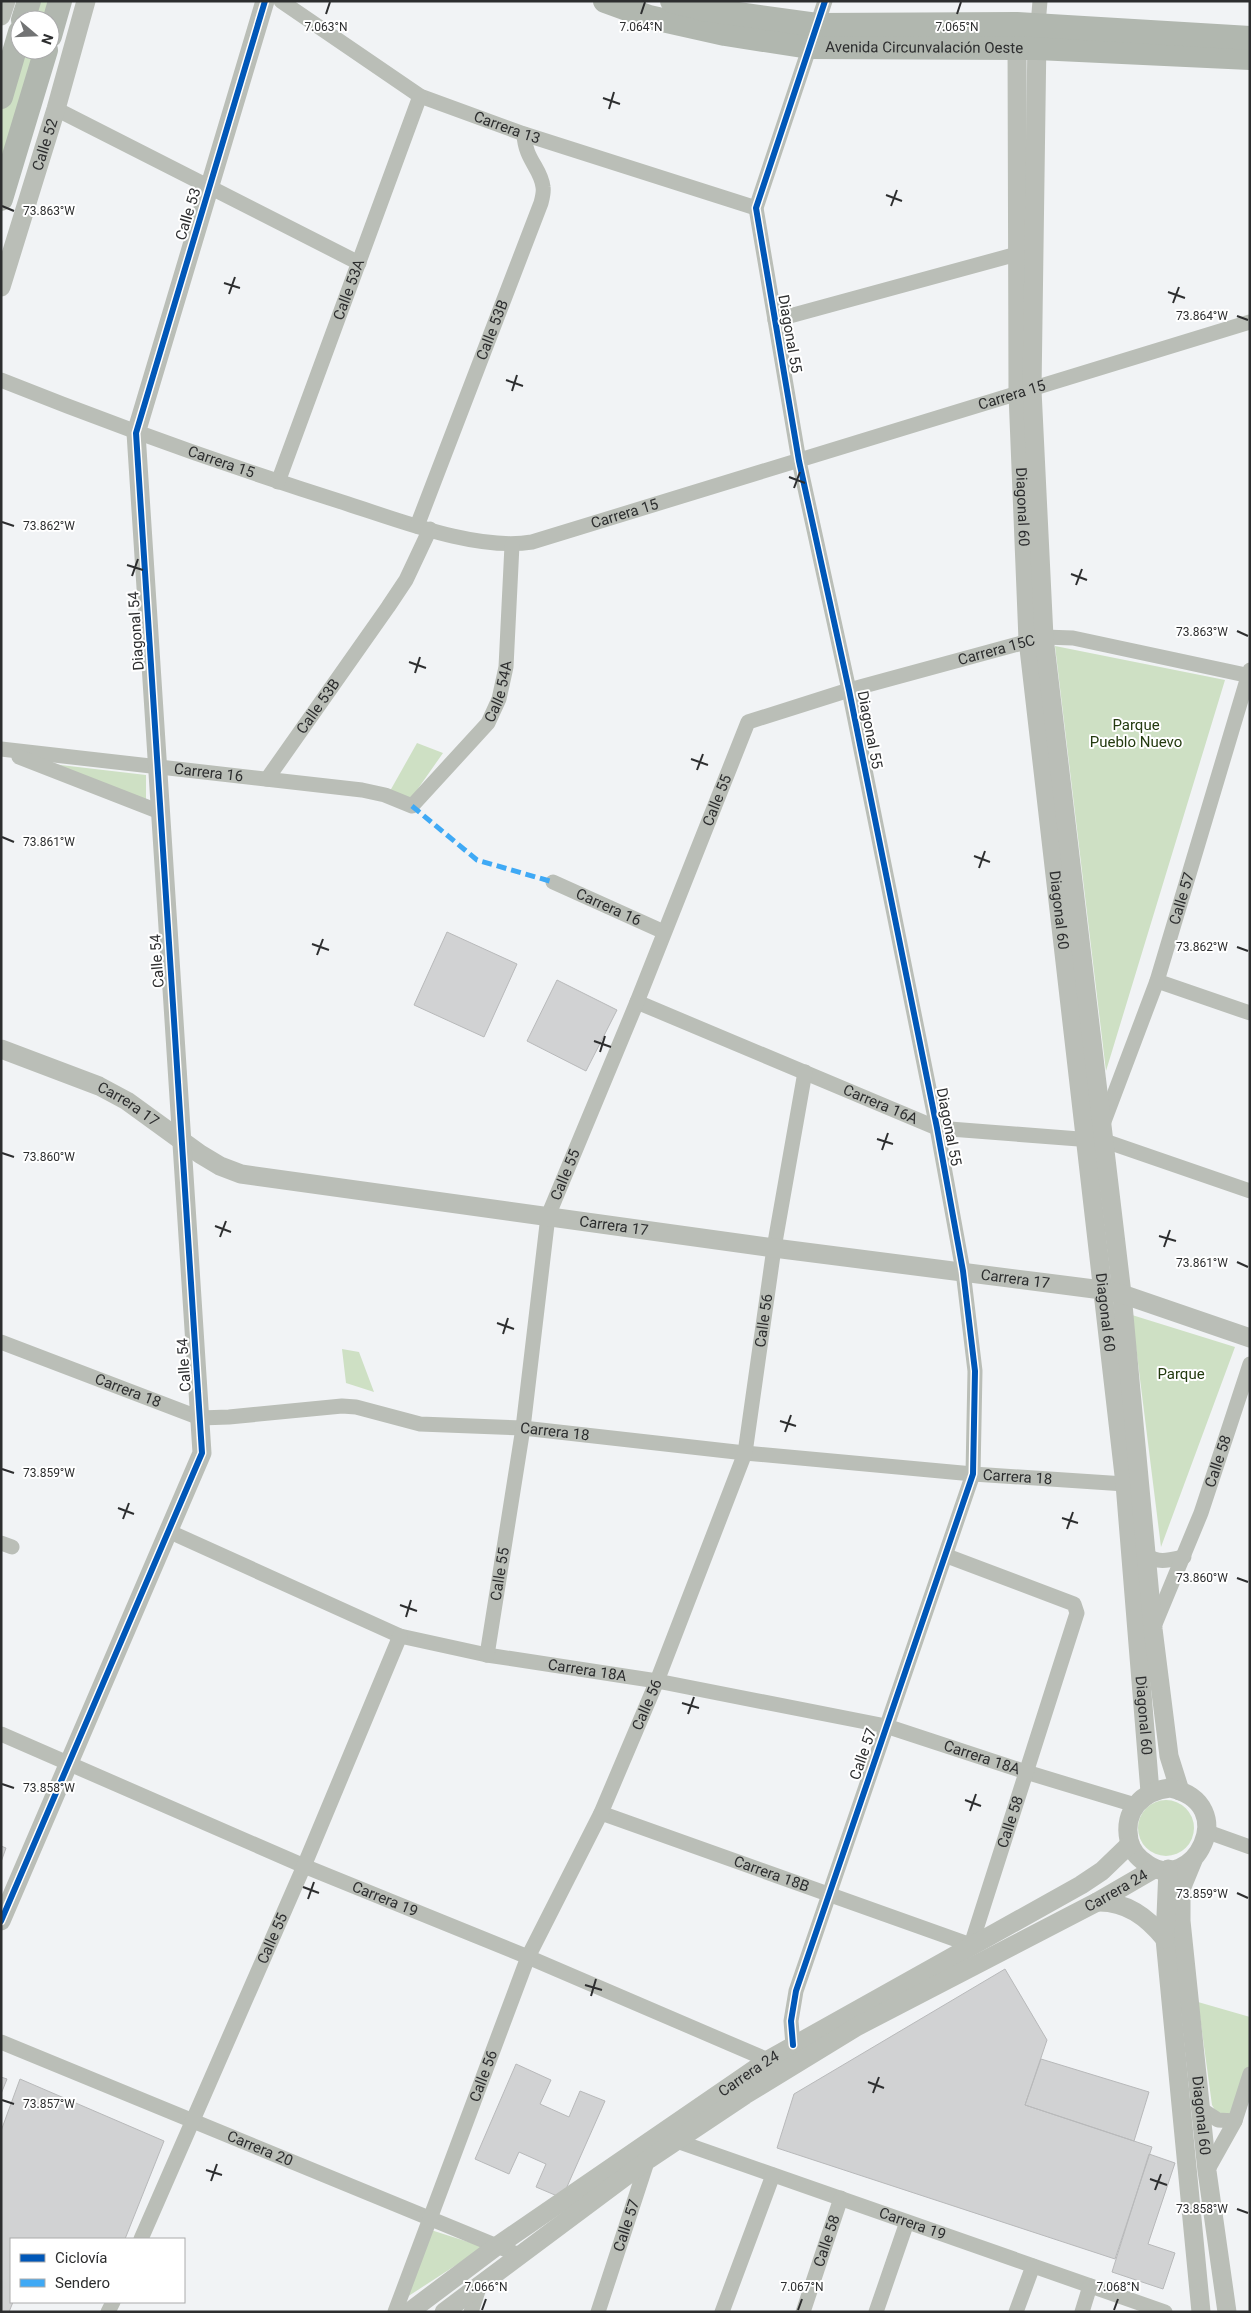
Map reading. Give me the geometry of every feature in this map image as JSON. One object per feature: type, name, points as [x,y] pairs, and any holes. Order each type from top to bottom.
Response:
[{"type":"main road","name":"Avenida Circunvalación Oeste","points":[[605,1],[649,17],[726,34],[809,47],[1027,36],[1250,58]]},
{"type":"main road","name":"Avenida Circunvalación Oeste","points":[[672,1],[703,9],[817,25],[1027,36],[1250,38]]},
{"type":"main road","points":[[1,97],[12,60]]},
{"type":"main road","name":"Calle 52","points":[[1,199],[43,60]]},
{"type":"street","points":[[1,16],[6,1]]},
{"type":"street","name":"Calle 52","points":[[1,287],[56,109],[86,1]]},
{"type":"street","name":"Calle 53","points":[[136,434],[265,1]]},
{"type":"street","name":"Carrera 13","points":[[281,1],[420,96],[524,134],[756,208]]},
{"type":"street","name":"Diagonal 55","points":[[825,1],[756,208],[799,461],[849,690],[937,1128],[962,1271],[975,1371],[974,1474]]},
{"type":"street","points":[[1027,36],[1040,1]]},
{"type":"street","name":"Diagonal 60","points":[[1027,36],[1017,254],[1036,638],[1085,1141],[1125,1484],[1150,1792]]},
{"type":"street","name":"Diagonal 60","points":[[1025,392],[1027,36]]},
{"type":"street","name":"Calle 53A","points":[[278,482],[420,96]]},
{"type":"street","points":[[56,109],[359,263]]},
{"type":"street","name":"Calle 53B","points":[[266,779],[406,580],[423,528],[541,204],[544,188],[539,174],[527,154],[524,134]]},
{"type":"street","points":[[775,320],[1017,254]]},
{"type":"street","name":"Carrera 15","points":[[1,380],[136,434],[278,482],[423,528],[512,545],[532,542],[1250,322]]},
{"type":"street","name":"Diagonal 54","points":[[136,434],[158,768]]},
{"type":"street","name":"Calle 54A","points":[[412,806],[488,723],[499,699],[506,667],[512,545]]},
{"type":"street","name":"Diagonal 60","points":[[1036,638],[1104,1133],[1122,1294],[1153,1629],[1169,1756],[1180,1790]]},
{"type":"street","name":"Carrera 15C","points":[[748,722],[849,690],[1036,638],[1073,638],[1250,676]]},
{"type":"street","name":"Calle 57","points":[[1104,1133],[1157,981],[1250,676],[1250,670]]},
{"type":"street","name":"Calle 55","points":[[487,1656],[523,1428],[548,1216],[637,1002],[748,722]]},
{"type":"street","name":"Carrera 16","points":[[1,750],[362,790],[385,795],[412,806]]},
{"type":"street","name":"Carrera 16","points":[[1,750],[160,812]]},
{"type":"street","name":"Calle 54","points":[[1,1921],[202,1453],[158,768]]},
{"type":"street","name":"Carrera 16","points":[[553,882],[664,932]]},
{"type":"street","points":[[1157,981],[1250,1013]]},
{"type":"street","name":"Carrera 16A","points":[[637,1002],[937,1128],[1085,1141],[1104,1133],[1250,1191]]},
{"type":"street","name":"Carrera 17","points":[[1,1049],[99,1086],[127,1100],[220,1166],[241,1174],[774,1248],[1102,1290],[1122,1294],[1250,1338]]},
{"type":"street","name":"Calle 56","points":[[395,2312],[528,1957],[600,1813],[657,1681],[745,1453],[774,1248],[805,1072]]},
{"type":"street","name":"Carrera 18","points":[[1,1342],[200,1418],[342,1406],[356,1407],[420,1424],[523,1428],[745,1453],[974,1474],[1125,1484]]},
{"type":"street","name":"Calle 58","points":[[1153,1629],[1201,1513],[1250,1364]]},
{"type":"street","name":"Calle 57","points":[[793,2045],[791,2021],[796,1991],[974,1474]]},
{"type":"street","name":"Carrera 18A","points":[[168,1531],[400,1636],[487,1656],[657,1681],[886,1726],[1026,1772],[1135,1804]]},
{"type":"street","points":[[1147,1555],[1153,1560],[1159,1561],[1184,1557]]},
{"type":"street","name":"Calle 58","points":[[946,1556],[1074,1604],[1077,1613],[971,1945]]},
{"type":"street","name":"Calle 55","points":[[141,2238],[304,1866],[400,1636]]},
{"type":"street","name":"Carrera 19","points":[[1,1734],[304,1866],[528,1957],[768,2060]]},
{"type":"street","points":[[1170,1788],[1180,1790],[1190,1795],[1204,1812],[1208,1832],[1202,1848],[1193,1860],[1177,1868],[1161,1869],[1142,1860],[1130,1844],[1127,1830],[1129,1816],[1135,1804],[1150,1792],[1170,1788]]},
{"type":"street","name":"Carrera 18B","points":[[600,1813],[971,1945]]},
{"type":"street","points":[[1208,1832],[1250,1847]]},
{"type":"street","name":"Carrera 24","points":[[409,2312],[496,2246],[663,2139],[768,2060],[1081,1885],[1102,1870],[1130,1844]]},
{"type":"street","name":"Diagonal 60","points":[[1193,1860],[1181,1890],[1181,1921],[1207,2171],[1227,2312]]},
{"type":"street","name":"Diagonal 60","points":[[1161,1869],[1165,1938],[1201,2312]]},
{"type":"street","name":"Carrera 24","points":[[444,2312],[649,2159],[663,2139],[745,2095],[858,2026],[1161,1869]]},
{"type":"street","points":[[1097,1902],[1111,1901],[1134,1911],[1154,1926],[1165,1938]]},
{"type":"street","name":"Carrera 20","points":[[1,2042],[519,2255]]},
{"type":"street","points":[[1207,2171],[1235,2121],[1250,2074]]},
{"type":"street","points":[[1201,2109],[1218,2120],[1235,2121]]},
{"type":"street","name":"Carrera 19","points":[[663,2139],[841,2198],[1165,2312]]},
{"type":"street","name":"Calle 57","points":[[598,2312],[649,2159]]},
{"type":"street","points":[[722,2312],[774,2175]]},
{"type":"street","name":"Calle 58","points":[[804,2312],[841,2198]]},
{"type":"street","points":[[876,2312],[906,2222]]},
{"type":"street","points":[[1016,2312],[1032,2266]]},
{"type":"street","points":[[470,2312],[480,2285]]},
{"type":"street","points":[[1082,2312],[1090,2286]]},
{"type":"green space","points":[[35,1],[50,1],[48,10],[33,10]]},
{"type":"green space","points":[[17,60],[33,60],[1,171],[1,112]]},
{"type":"green space","name":"Parque Pueblo Nuevo","points":[[1055,646],[1225,680],[1106,1071]]},
{"type":"green space","points":[[417,743],[443,753],[410,800],[390,791]]},
{"type":"green space","points":[[52,764],[146,775],[146,800]]},
{"type":"green space","name":"Parque","points":[[1132,1315],[1235,1347],[1161,1547]]},
{"type":"green space","points":[[342,1349],[359,1352],[374,1392],[346,1383]]},
{"type":"green space","points":[[1161,1800],[1171,1800],[1186,1808],[1192,1817],[1194,1828],[1192,1839],[1186,1848],[1171,1856],[1161,1856],[1150,1851],[1143,1844],[1138,1833],[1138,1823],[1143,1812],[1150,1805]]},
{"type":"green space","points":[[1198,2002],[1250,2017],[1250,2072],[1231,2115],[1216,2112],[1212,2105]]},
{"type":"green space","points":[[431,2230],[484,2247],[407,2297]]},
{"type":"building","points":[[447,932],[517,964],[484,1037],[414,1005]]},
{"type":"building","points":[[557,980],[617,1010],[586,1071],[527,1041]]},
{"type":"building","points":[[1,1846],[6,1848],[1,1862]]},
{"type":"building","points":[[1005,1969],[1047,2040],[1025,2105],[1152,2147],[1115,2259],[777,2148],[794,2094]]},
{"type":"building","points":[[1041,2059],[1149,2092],[1134,2141],[1025,2105]]},
{"type":"building","points":[[516,2064],[551,2080],[540,2104],[569,2117],[580,2091],[605,2101],[562,2198],[536,2187],[546,2164],[519,2152],[509,2174],[475,2159]]},
{"type":"building","points":[[1,2077],[7,2079],[1,2094]]},
{"type":"building","points":[[20,2079],[164,2141],[125,2238],[10,2238],[10,2303],[13,2303],[9,2312],[1,2312],[1,2131]]},
{"type":"building","points":[[1149,2154],[1175,2163],[1148,2244],[1175,2253],[1163,2289],[1112,2272]]},
{"type":"marked path","points":[[412,806],[477,860],[553,882]]},
{"type":"cycle path","points":[[1,1921],[202,1453],[136,433],[265,1]]},
{"type":"cycle path","points":[[793,2045],[791,2021],[796,1991],[973,1474],[975,1371],[963,1271],[937,1128],[849,690],[799,461],[756,208],[825,1]]}]
